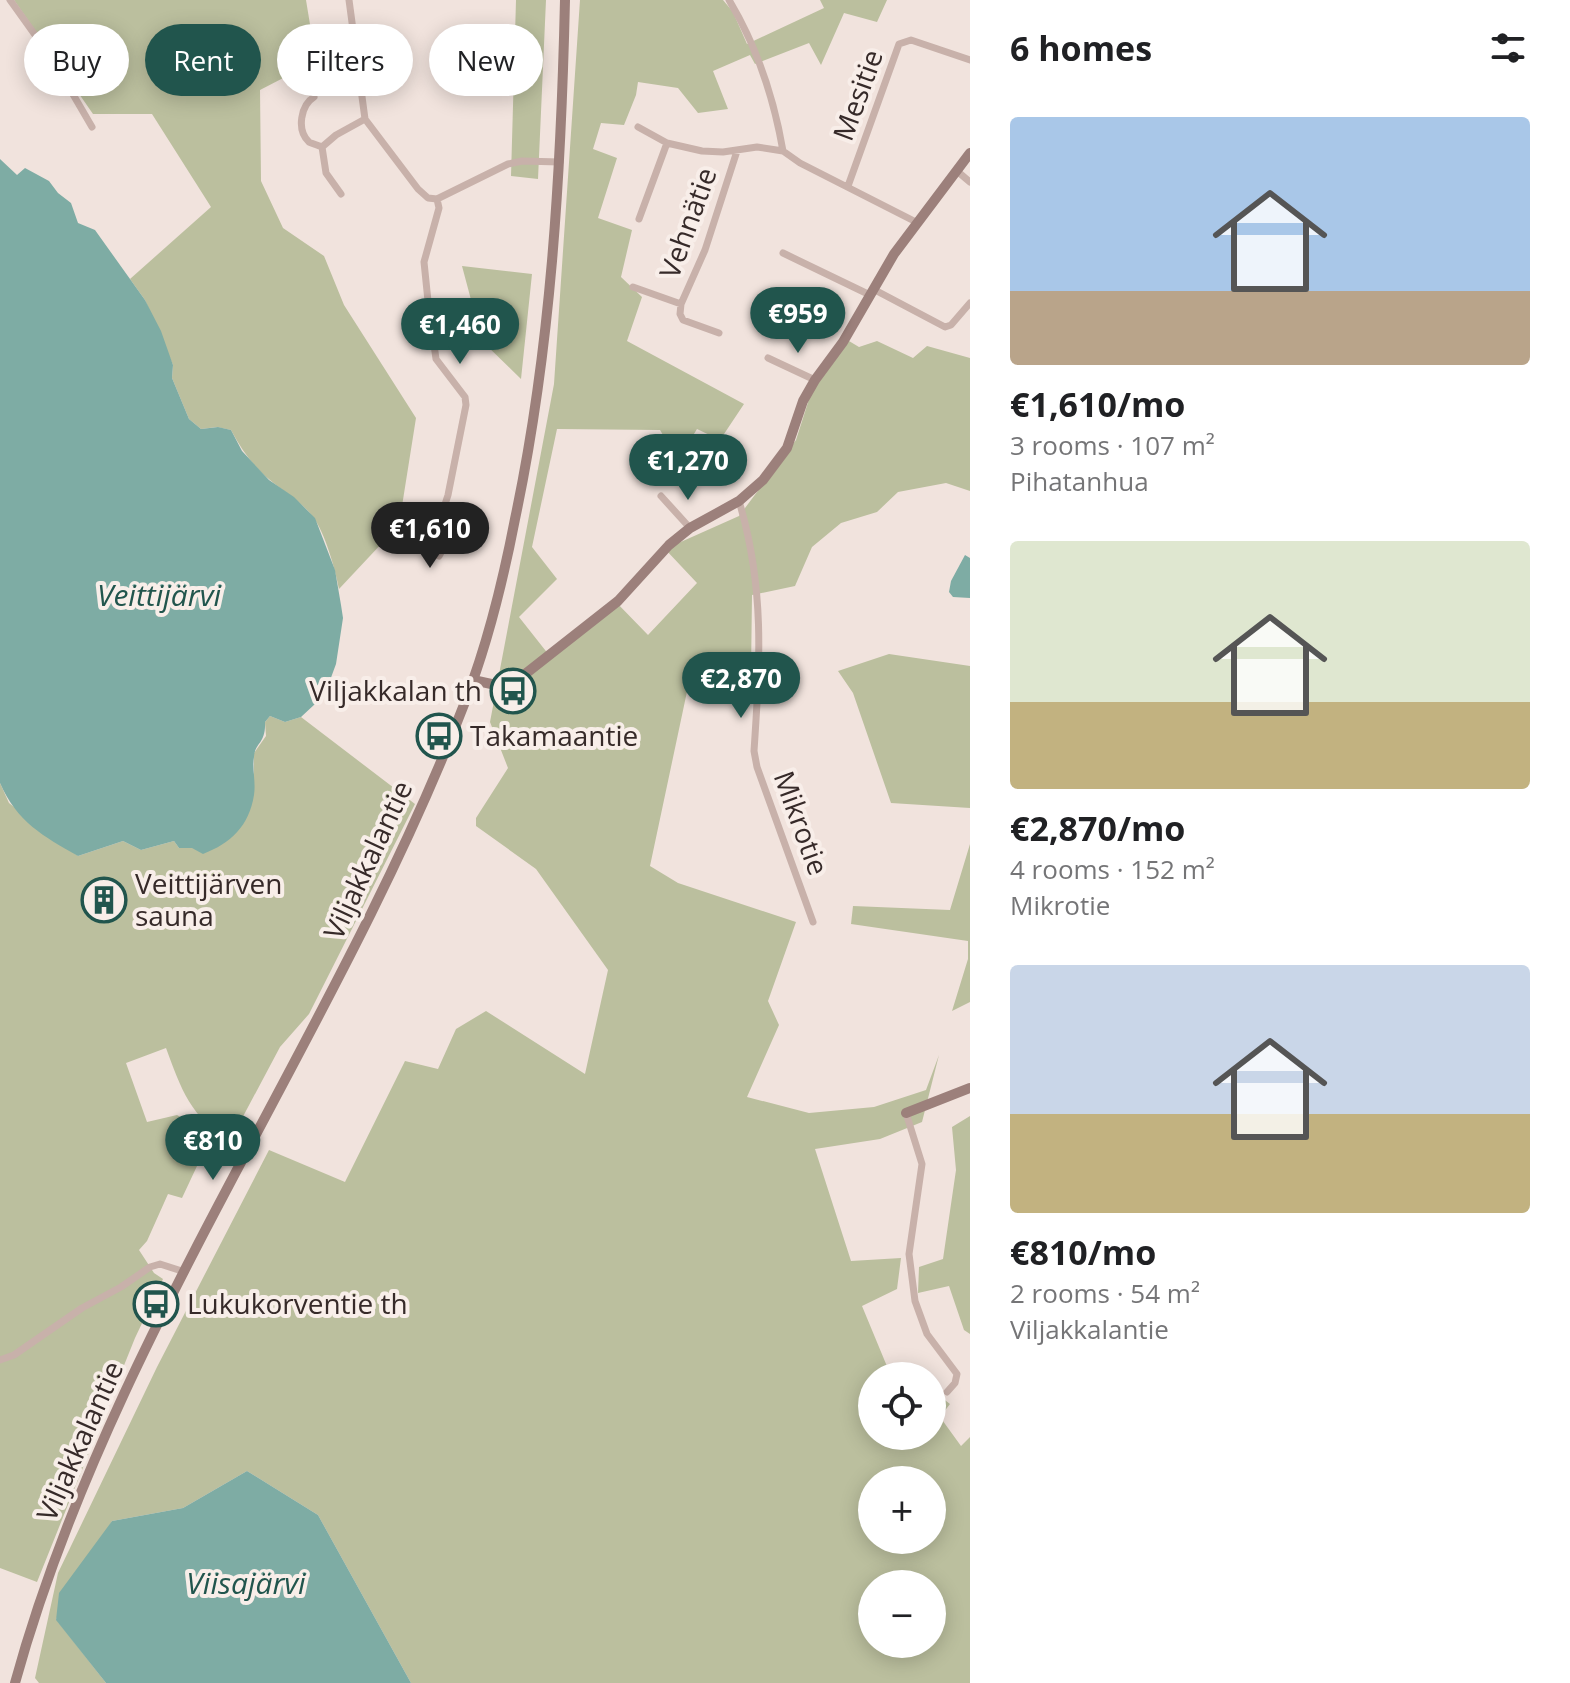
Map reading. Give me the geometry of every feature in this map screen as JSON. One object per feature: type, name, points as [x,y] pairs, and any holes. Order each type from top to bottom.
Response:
[{"type":"street","points":[[10,0],[53,60],[92,127]]},
{"type":"street","points":[[349,0],[365,119],[428,198],[437,199],[508,164],[522,161],[560,162]]},
{"type":"street","name":"Viljakkalantie","points":[[15,1683],[49,1572],[141,1362],[390,874],[473,680],[493,618],[531,442],[548,307],[560,162],[565,0]]},
{"type":"street","points":[[729,0],[739,16],[772,100],[783,151]]},
{"type":"street","name":"Mesitie","points":[[848,186],[899,44],[911,40],[970,60]]},
{"type":"street","points":[[314,97],[303,109],[302,121],[309,142],[322,147]]},
{"type":"street","points":[[322,147],[336,135],[365,119]]},
{"type":"street","points":[[638,127],[667,143],[702,151],[737,151],[757,147],[783,151],[800,163],[918,223]]},
{"type":"street","points":[[639,219],[667,143]]},
{"type":"street","points":[[322,147],[326,173],[341,194]]},
{"type":"street","name":"Vehnätie","points":[[719,333],[683,320],[680,314],[681,304],[705,250],[737,151]]},
{"type":"street","points":[[473,680],[505,687],[515,682],[618,601],[669,545],[690,528],[739,501],[763,480],[787,448],[803,401],[815,380],[843,342],[894,254],[970,153]]},
{"type":"street","points":[[957,171],[970,182]]},
{"type":"street","points":[[437,199],[439,208],[424,262],[436,359],[465,397],[466,405],[448,495],[438,526]]},
{"type":"street","points":[[783,253],[945,327],[951,325],[970,303]]},
{"type":"street","points":[[633,287],[681,304]]},
{"type":"street","points":[[768,358],[815,380]]},
{"type":"street","points":[[661,496],[690,528]]},
{"type":"street","name":"Mikrotie","points":[[739,501],[758,584],[760,637],[754,751],[813,922]]},
{"type":"street","points":[[947,1392],[955,1383],[957,1374],[920,1320],[910,1268],[909,1241],[922,1164],[906,1113],[970,1088]]},
{"type":"street","points":[[0,1360],[14,1355],[71,1315],[150,1267],[160,1264],[185,1272]]},
{"type":"green space","points":[[14,0],[306,0],[310,24],[277,24],[277,81],[261,89],[261,24],[145,24],[145,96],[260,96],[261,181],[283,228],[324,256],[344,305],[416,418],[399,525],[339,589],[325,541],[308,511],[258,469],[231,430],[217,427],[201,429],[189,419],[172,378],[173,365],[145,300],[130,279],[211,207],[152,114],[93,114],[81,96],[129,96],[129,24],[31,24]]},
{"type":"green space","points":[[516,0],[546,0],[543,67],[543,24],[515,24]]},
{"type":"green space","points":[[580,0],[723,0],[733,12],[747,44],[824,8],[820,0],[887,0],[877,22],[844,13],[821,65],[809,43],[755,64],[750,55],[713,71],[728,109],[698,113],[678,88],[638,82],[624,125],[601,123],[593,149],[617,158],[598,218],[632,230],[621,277],[642,297],[627,341],[744,404],[720,440],[697,429],[678,460],[660,430],[557,429],[532,547],[557,579],[519,617],[549,655],[614,600],[648,635],[697,583],[665,549],[739,516],[796,440],[811,393],[849,341],[859,347],[877,341],[913,358],[927,346],[970,358],[970,491],[946,483],[898,492],[877,512],[841,523],[812,547],[795,586],[752,595],[751,672],[692,668],[650,866],[678,883],[796,922],[768,1001],[779,1025],[747,1097],[809,1113],[874,1107],[926,1090],[939,1055],[922,1122],[880,1139],[815,1149],[851,1261],[901,1258],[897,1289],[862,1306],[885,1362],[858,1362],[858,1450],[946,1450],[946,1425],[961,1446],[970,1437],[970,1683],[411,1683],[318,1515],[247,1471],[183,1508],[112,1521],[56,1619],[106,1683],[39,1683],[35,1678],[58,1573],[157,1367],[269,1150],[345,1182],[405,1061],[438,1069],[456,1029],[486,1011],[585,1074],[608,970],[536,869],[476,826],[476,818],[508,768],[490,722],[554,384]]},
{"type":"green space","points":[[513,96],[542,96],[538,179],[511,176]]},
{"type":"green space","points":[[462,266],[532,274],[521,379],[482,341]]},
{"type":"green space","points":[[889,654],[970,666],[970,808],[891,803],[853,693],[838,671]]},
{"type":"green space","points":[[270,716],[285,722],[301,717],[415,804],[309,1014],[280,1047],[230,1141],[206,1123],[189,1101],[166,1048],[126,1063],[147,1122],[177,1115],[195,1129],[205,1149],[182,1198],[168,1194],[147,1241],[139,1250],[154,1273],[163,1279],[135,1338],[37,1582],[0,1568],[0,783],[9,803],[78,856],[123,841],[141,850],[174,841],[179,848],[192,848],[254,773],[254,753],[266,736],[265,722]]},
{"type":"green space","points":[[970,844],[970,1002],[952,1011],[968,959],[968,941],[851,924],[853,906],[950,910]]},
{"type":"green space","points":[[970,1116],[970,1334],[964,1330],[949,1286],[918,1293],[919,1267],[943,1259],[956,1170],[952,1127]]},
{"type":"water","name":"Veittijärvi","points":[[0,159],[17,175],[25,168],[49,181],[71,203],[78,223],[95,230],[145,300],[161,331],[173,365],[172,378],[189,419],[201,429],[218,427],[231,430],[242,451],[269,480],[294,497],[315,518],[335,570],[343,618],[336,664],[329,683],[318,694],[315,704],[301,717],[285,722],[270,716],[265,722],[264,735],[255,752],[254,795],[248,816],[230,839],[203,854],[192,848],[179,848],[174,841],[141,850],[123,841],[78,856],[32,827],[14,808],[0,783]]},
{"type":"water","points":[[965,555],[970,558],[970,598],[953,597],[949,592],[951,581]]},
{"type":"water","name":"Viisajärvi","points":[[247,1471],[318,1515],[411,1683],[106,1683],[56,1620],[59,1593],[112,1521],[183,1508]]},
{"type":"place","name":"Viljakkalan th","points":[[513,691]]},
{"type":"place","name":"Takamaantie","points":[[439,736]]},
{"type":"place","name":"Veittijärven sauna","points":[[104,900]]},
{"type":"place","name":"Lukukorventie th","points":[[156,1304]]}]
